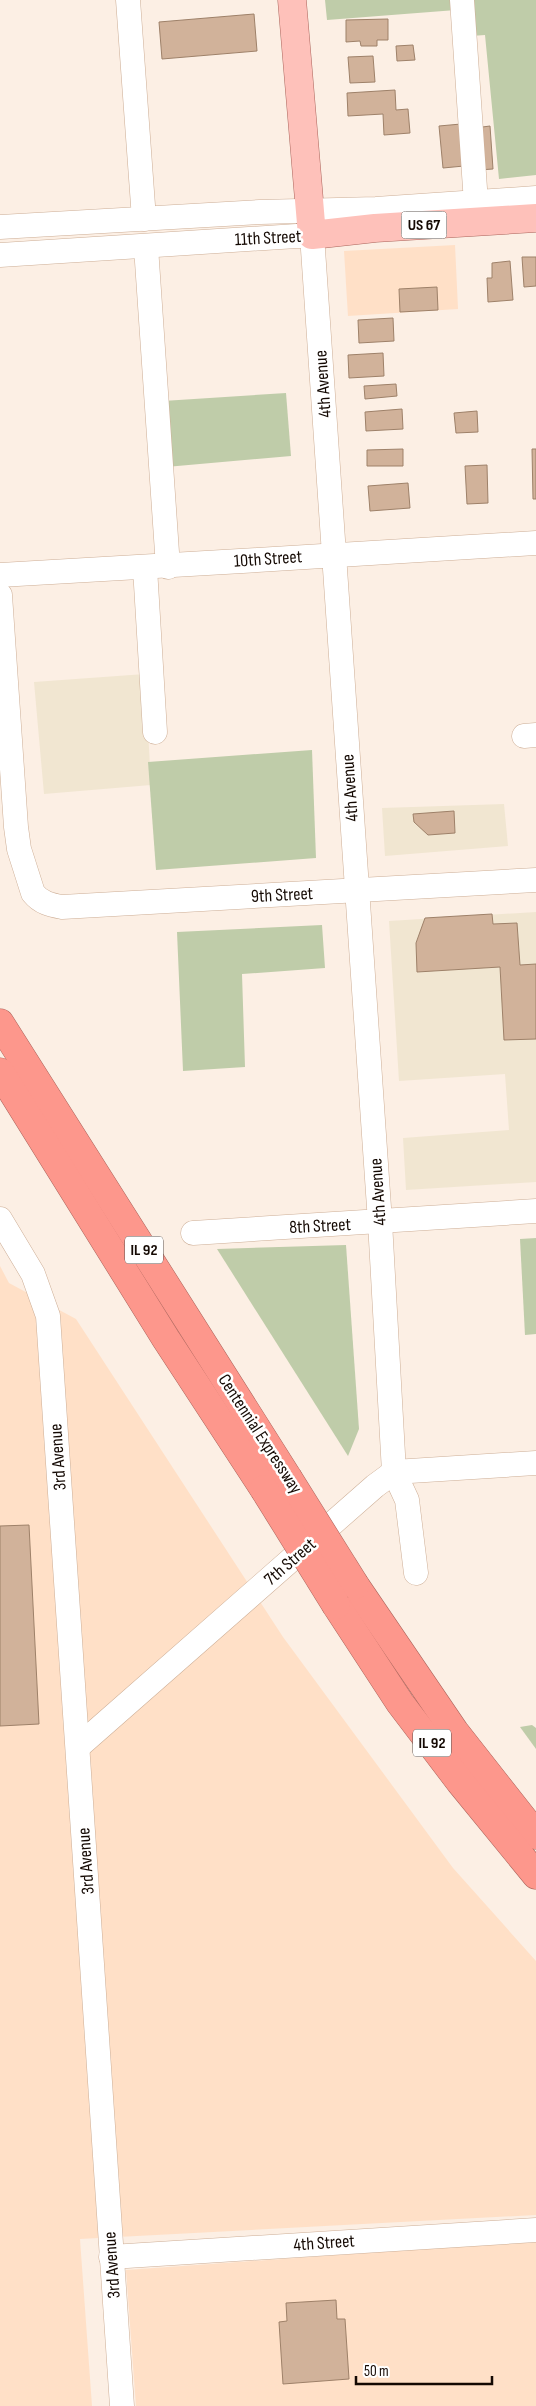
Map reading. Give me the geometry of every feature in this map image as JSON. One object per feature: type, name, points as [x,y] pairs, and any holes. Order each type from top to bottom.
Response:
[{"type":"highway","name":"Centennial Expressway","points":[[0,1023],[355,1585],[455,1732],[536,1834]]},
{"type":"highway","name":"Centennial Expressway","points":[[0,1072],[166,1339],[400,1702],[536,1875]]},
{"type":"highway","points":[[502,1834],[536,1884]]},
{"type":"main road","name":"4th Avenue","points":[[292,0],[310,223]]},
{"type":"main road","name":"11th Street","points":[[310,223],[375,228],[536,218]]},
{"type":"street","points":[[128,0],[144,218]]},
{"type":"street","points":[[462,0],[476,203]]},
{"type":"street","name":"11th Street","points":[[0,255],[146,247],[310,223],[376,209],[536,198]]},
{"type":"street","name":"11th Street","points":[[0,227],[144,218],[310,223]]},
{"type":"street","name":"4th Avenue","points":[[310,223],[380,1222],[394,1472],[407,1500],[416,1573]]},
{"type":"street","points":[[146,247],[156,567],[155,732]]},
{"type":"street","name":"10th Street","points":[[0,575],[536,543]]},
{"type":"street","name":"9th Street","points":[[0,595],[19,848],[33,893],[37,898],[48,904],[62,908],[536,880]]},
{"type":"street","name":"8th Street","points":[[193,1233],[536,1211]]},
{"type":"street","name":"3rd Avenue","points":[[0,1219],[8,1244],[33,1274],[48,1316],[79,1746],[122,2406]]},
{"type":"street","points":[[394,1472],[536,1463]]},
{"type":"street","name":"7th Street","points":[[79,1746],[375,1486],[394,1472]]},
{"type":"street","name":"4th Street","points":[[111,2257],[536,2230]]},
{"type":"shaded area","points":[[455,245],[458,309],[348,316],[344,251]]},
{"type":"shaded area","points":[[145,674],[151,785],[44,794],[34,682]]},
{"type":"shaded area","points":[[504,804],[508,846],[385,856],[382,808]]},
{"type":"shaded area","points":[[536,912],[536,1182],[406,1190],[403,1138],[509,1130],[505,1074],[399,1081],[389,921]]},
{"type":"shaded area","points":[[0,1266],[9,1283],[76,1319],[283,1637],[453,1868],[536,1961],[536,2215],[80,2239],[92,2406],[0,2406]]},
{"type":"shaded area","points":[[536,2241],[536,2406],[136,2406],[126,2270]]},
{"type":"green space","points":[[325,0],[536,0],[536,175],[499,179],[485,35],[471,36],[469,9],[327,20]]},
{"type":"green space","points":[[286,393],[291,456],[166,467],[163,401]]},
{"type":"green space","points":[[312,750],[316,858],[156,870],[148,762]]},
{"type":"green space","points":[[322,925],[325,968],[242,974],[245,1067],[183,1071],[177,932]]},
{"type":"green space","points":[[536,1238],[536,1334],[525,1335],[520,1239]]},
{"type":"green space","points":[[346,1245],[359,1429],[348,1456],[217,1249]]},
{"type":"green space","points":[[532,1725],[536,1728],[536,1749],[520,1727]]},
{"type":"building","points":[[254,14],[257,51],[162,59],[159,22]]},
{"type":"building","points":[[388,19],[388,40],[377,40],[377,46],[361,46],[360,41],[346,42],[346,20]]},
{"type":"building","points":[[413,45],[415,60],[397,61],[396,46]]},
{"type":"building","points":[[373,56],[375,82],[350,83],[348,57]]},
{"type":"building","points":[[395,90],[396,110],[408,109],[410,133],[384,135],[383,114],[348,116],[347,93]]},
{"type":"building","points":[[461,124],[464,166],[443,168],[439,126]]},
{"type":"building","points":[[490,126],[493,169],[478,170],[475,128]]},
{"type":"building","points":[[522,257],[536,257],[536,286],[524,287]]},
{"type":"building","points":[[510,261],[513,300],[488,302],[487,278],[492,278],[492,263]]},
{"type":"building","points":[[437,287],[438,310],[400,312],[399,289]]},
{"type":"building","points":[[393,318],[394,341],[359,343],[358,320]]},
{"type":"building","points":[[383,353],[384,376],[349,378],[348,355]]},
{"type":"building","points":[[396,384],[397,396],[365,399],[364,386]]},
{"type":"building","points":[[402,409],[403,429],[366,431],[365,412]]},
{"type":"building","points":[[477,411],[478,432],[456,433],[454,413]]},
{"type":"building","points":[[403,449],[403,466],[367,466],[367,450]]},
{"type":"building","points":[[532,449],[536,449],[536,499],[533,499]]},
{"type":"building","points":[[487,465],[488,503],[467,504],[465,466]]},
{"type":"building","points":[[408,483],[410,508],[370,511],[368,486]]},
{"type":"building","points":[[454,811],[455,833],[428,835],[414,822],[413,814]]},
{"type":"building","points":[[492,914],[493,924],[517,923],[520,965],[536,964],[536,1039],[504,1040],[500,967],[417,972],[416,943],[425,918]]},
{"type":"building","points":[[29,1525],[39,1724],[0,1726],[0,1526]]},
{"type":"building","points":[[336,2300],[337,2319],[345,2319],[349,2379],[283,2384],[279,2322],[287,2321],[286,2303]]}]
